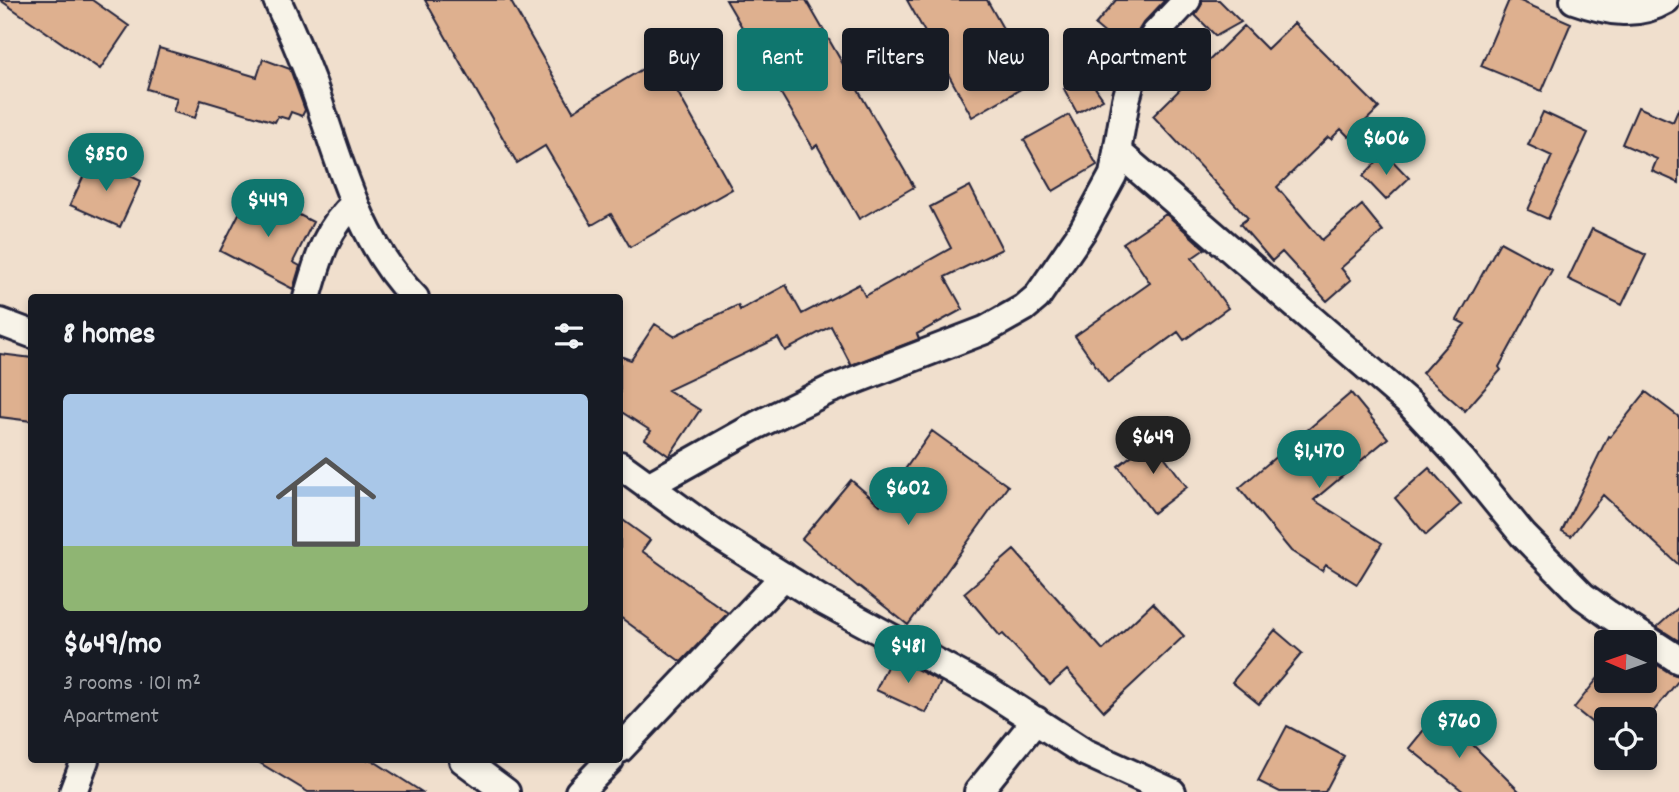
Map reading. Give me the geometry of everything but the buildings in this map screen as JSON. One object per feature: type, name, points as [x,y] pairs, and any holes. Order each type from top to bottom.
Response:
[{"type":"street","points":[[276,0],[312,82],[355,204],[383,256],[411,294]]},
{"type":"street","points":[[649,485],[757,425],[829,390],[985,330],[1024,308],[1037,297],[1107,190],[1113,175],[1126,100],[1136,67],[1155,34],[1187,0]]},
{"type":"street","points":[[1574,0],[1595,8],[1621,12],[1649,8],[1666,0]]},
{"type":"street","points":[[1118,152],[1410,404],[1462,460],[1515,526],[1583,596],[1679,660]]},
{"type":"street","points":[[308,294],[325,240],[343,214],[355,204]]},
{"type":"street","points":[[0,321],[28,332]]},
{"type":"street","points":[[623,467],[714,533],[820,598],[988,690],[1084,752],[1172,792]]},
{"type":"street","points":[[623,746],[784,576]]},
{"type":"street","points":[[978,792],[1036,720]]},
{"type":"street","points":[[73,792],[84,763]]},
{"type":"street","points":[[467,763],[506,792]]},
{"type":"street","points":[[579,792],[607,763]]}]
